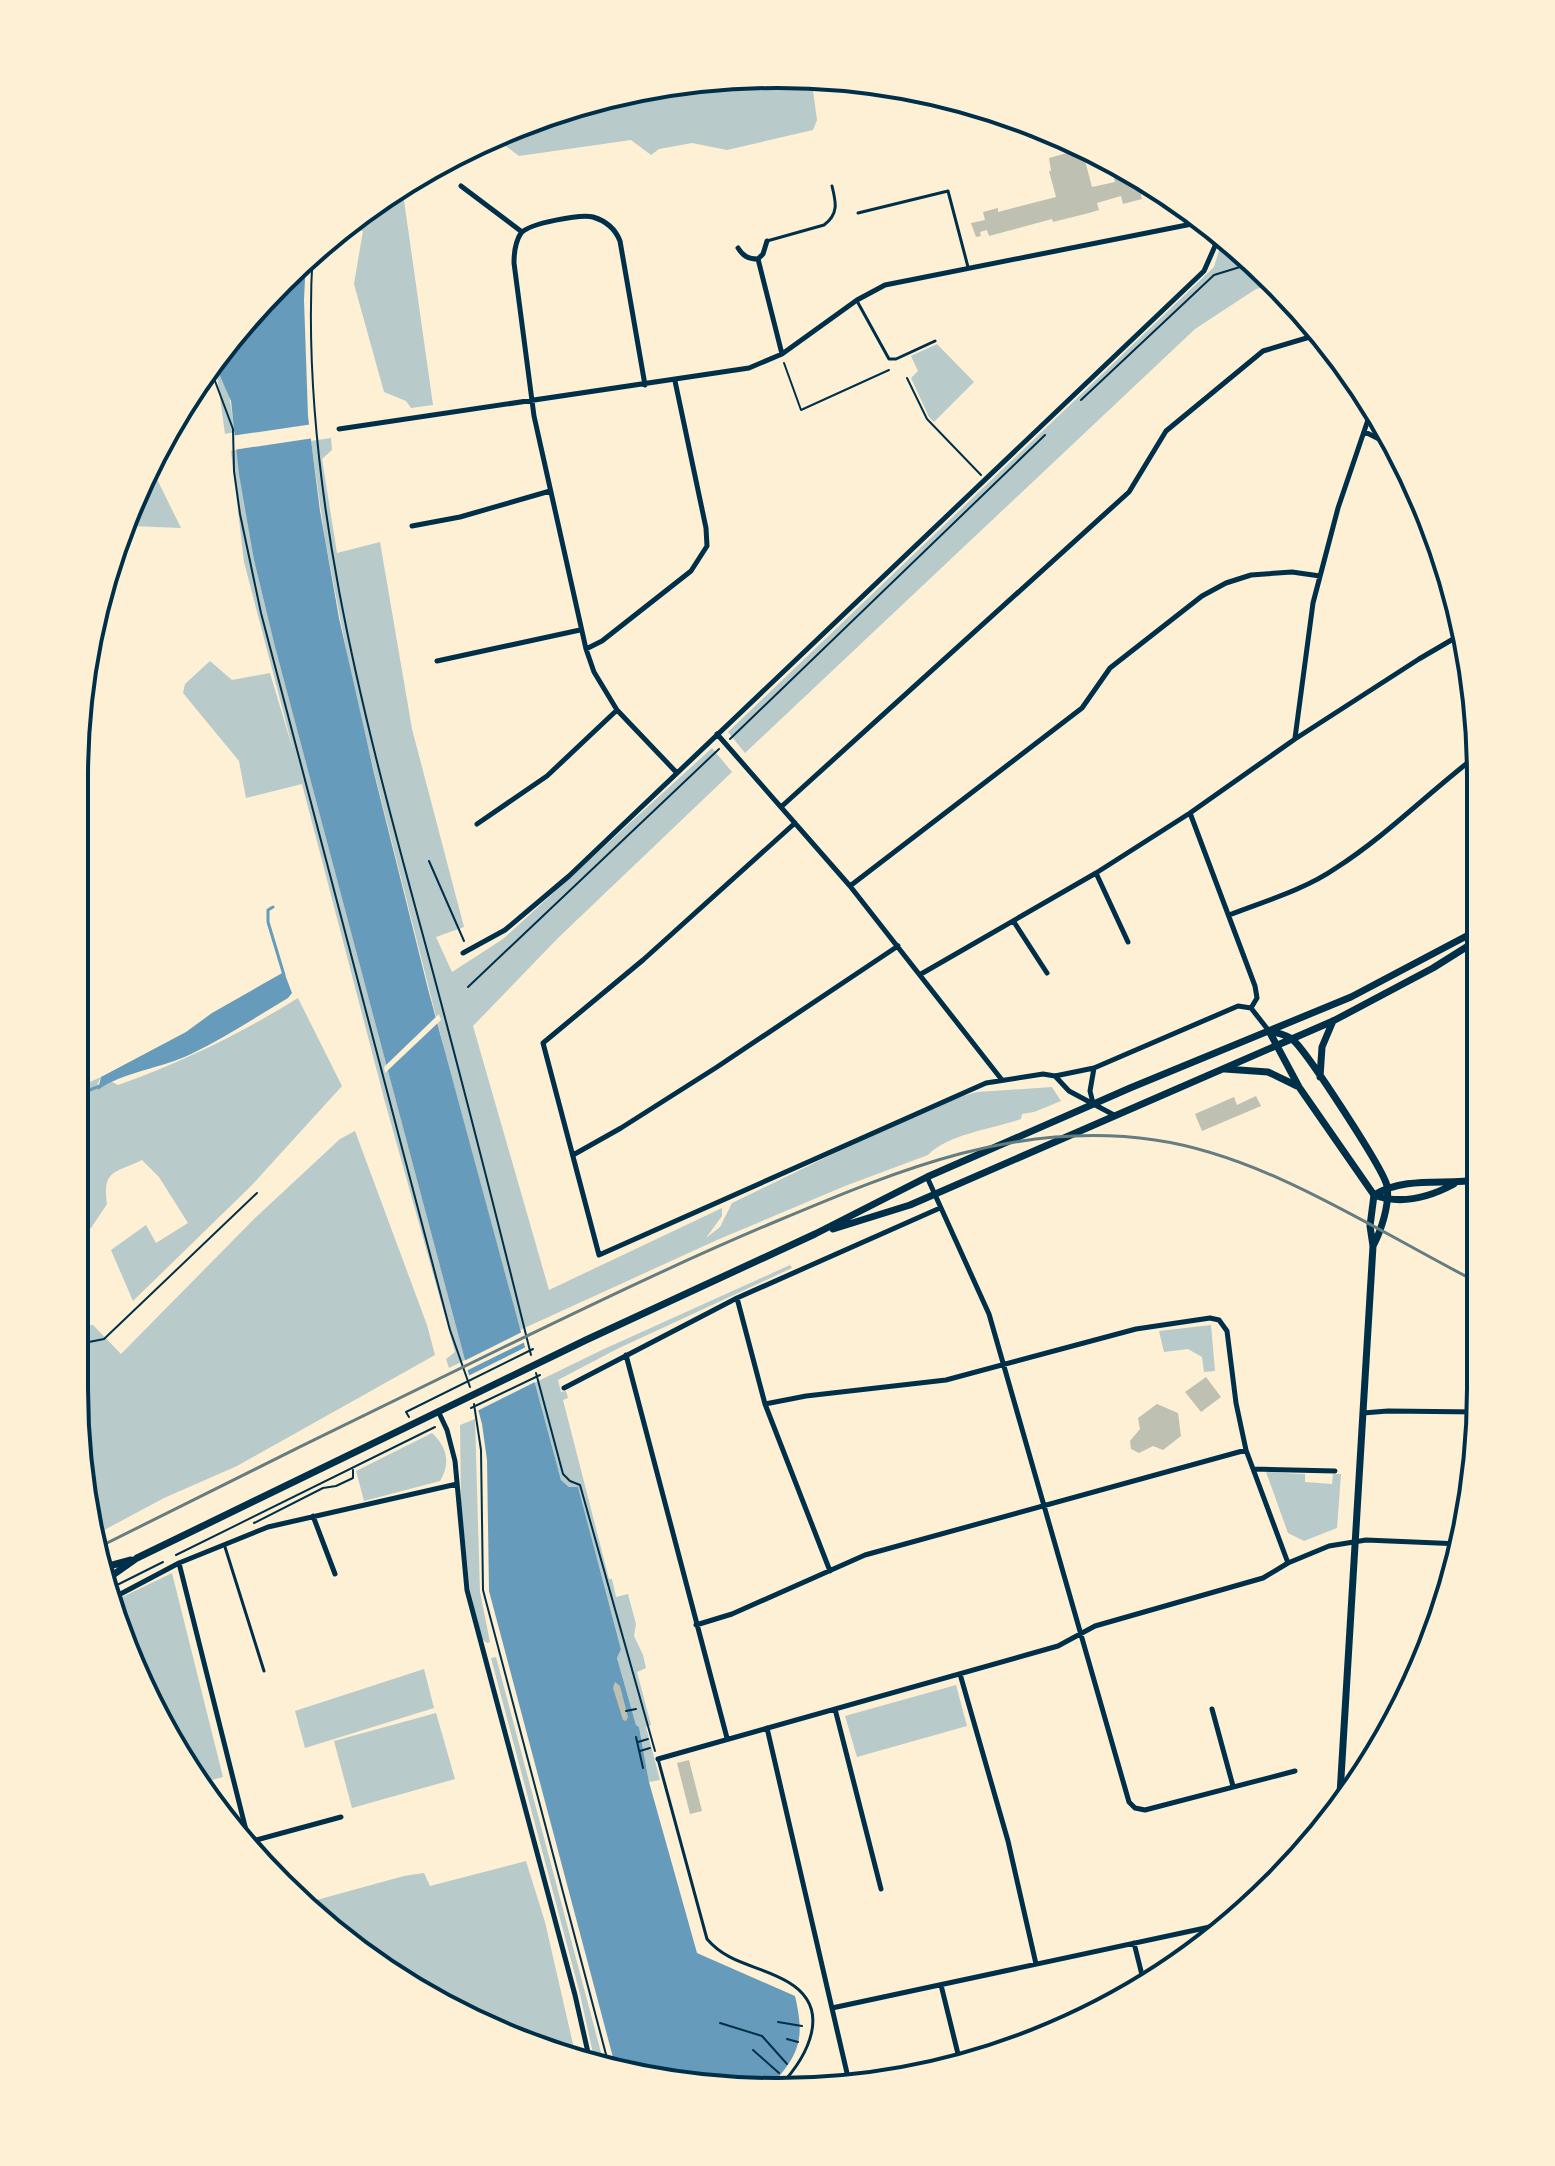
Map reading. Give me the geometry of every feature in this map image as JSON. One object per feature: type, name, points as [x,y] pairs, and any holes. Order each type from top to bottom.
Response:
[{"type":"main road","points":[[113,1575],[137,1558],[471,1400],[537,1364],[815,1234],[927,1177],[1374,986],[1467,936]]},
{"type":"main road","points":[[815,1234],[910,1205],[1333,1021],[1467,947]]},
{"type":"main road","points":[[1320,1079],[1322,1047],[1333,1021]]},
{"type":"main road","points":[[1269,1031],[1292,1038],[1362,1140],[1387,1187],[1387,1200],[1373,1246]]},
{"type":"main road","points":[[1269,1031],[1299,1087],[1374,1195],[1387,1200],[1401,1200],[1436,1194],[1454,1184],[1467,1182]]},
{"type":"main road","points":[[1223,1068],[1268,1072],[1299,1087]]},
{"type":"main road","points":[[1374,1195],[1387,1187],[1435,1180],[1454,1184]]},
{"type":"main road","points":[[1340,1787],[1374,1195]]},
{"type":"main road","points":[[111,1565],[137,1558]]},
{"type":"street","points":[[461,186],[522,232]]},
{"type":"street","points":[[645,385],[623,252],[616,230],[606,222],[589,216],[537,224],[522,232],[514,250],[514,263],[532,401],[580,630],[594,672],[617,710],[677,773]]},
{"type":"street","points":[[339,429],[749,368],[782,354],[857,300],[885,285],[1189,224]]},
{"type":"street","points":[[758,259],[767,247],[767,241]]},
{"type":"street","points":[[463,953],[505,930],[569,876],[1204,271],[1215,245]]},
{"type":"street","points":[[738,248],[750,259],[758,259]]},
{"type":"street","points":[[758,259],[782,354]]},
{"type":"street","points":[[781,807],[1129,492],[1166,431],[1263,351],[1308,338]]},
{"type":"street","points":[[586,649],[602,641],[691,571],[707,546],[706,528],[675,381]]},
{"type":"street","points":[[1295,739],[1313,603],[1338,508],[1368,422]]},
{"type":"street","points":[[1365,432],[1378,438]]},
{"type":"street","points":[[412,526],[460,517],[550,491]]},
{"type":"street","points":[[850,886],[1082,708],[1110,668],[1202,596],[1226,583],[1251,575],[1292,572],[1320,576]]},
{"type":"street","points":[[437,661],[580,630]]},
{"type":"street","points":[[921,974],[1096,873],[1190,813],[1295,739],[1453,639]]},
{"type":"street","points":[[477,824],[547,776],[617,710]]},
{"type":"street","points":[[717,734],[850,886],[1002,1080]]},
{"type":"street","points":[[1229,915],[1334,870],[1381,836],[1467,764]]},
{"type":"street","points":[[1190,813],[1255,986],[1257,998],[1251,1008]]},
{"type":"street","points":[[795,823],[643,960],[543,1043],[599,1255],[959,1093],[1002,1080],[1043,1074],[1055,1076],[1094,1068],[1238,1006],[1251,1008],[1269,1031]]},
{"type":"street","points":[[1096,873],[1128,942]]},
{"type":"street","points":[[1014,922],[1047,973]]},
{"type":"street","points":[[573,1155],[717,1067],[898,946]]},
{"type":"street","points":[[1093,1104],[1090,1091],[1094,1068]]},
{"type":"street","points":[[1055,1076],[1069,1091],[1114,1115]]},
{"type":"street","points":[[927,1177],[989,1314],[1005,1363],[1129,1802],[1135,1808],[1145,1810],[1295,1771]]},
{"type":"street","points":[[564,1388],[737,1298],[940,1208]]},
{"type":"street","points":[[737,1298],[765,1404],[830,1571]]},
{"type":"street","points":[[765,1404],[806,1396],[946,1380],[1160,1324],[1198,1319],[1219,1320],[1227,1331],[1236,1403],[1246,1450],[1288,1563]]},
{"type":"street","points":[[626,1355],[727,1738]]},
{"type":"street","points":[[1363,1413],[1466,1412]]},
{"type":"street","points":[[439,1413],[455,1461],[467,1590],[588,2051]]},
{"type":"street","points":[[696,1625],[732,1614],[865,1555],[1246,1450]]},
{"type":"street","points":[[1253,1469],[1335,1471]]},
{"type":"street","points":[[120,1594],[179,1563],[268,1527],[457,1484]]},
{"type":"street","points":[[313,1516],[335,1574]]},
{"type":"street","points":[[658,1759],[1058,1646],[1115,1620],[1256,1581],[1329,1546],[1355,1541],[1449,1544]]},
{"type":"street","points":[[179,1563],[245,1826]]},
{"type":"street","points":[[960,1674],[1008,1841],[1036,1964]]},
{"type":"street","points":[[835,1709],[881,1889]]},
{"type":"street","points":[[1212,1709],[1233,1786]]},
{"type":"street","points":[[767,1728],[847,2074]]},
{"type":"street","points":[[256,1840],[341,1817]]},
{"type":"street","points":[[832,2008],[1207,1927]]},
{"type":"street","points":[[1134,1943],[1142,1974]]},
{"type":"street","points":[[941,1984],[958,2054]]},
{"type":"lane","points":[[767,241],[824,225],[832,219],[836,212],[836,200],[832,186]]},
{"type":"lane","points":[[858,213],[948,191],[968,267]]},
{"type":"lane","points":[[857,300],[889,359],[896,359],[935,341]]},
{"type":"lane","points":[[224,1543],[264,1671]]},
{"type":"lane","points":[[658,1759],[707,1939],[719,1953],[785,1980],[797,1988],[809,2006],[814,2021],[810,2040],[787,2078]]},
{"type":"path","points":[[1072,409],[1214,275],[1240,267]]},
{"type":"path","points":[[312,269],[310,335],[313,406],[338,576],[389,813],[563,1474],[580,1485],[658,1759]]},
{"type":"path","points":[[782,354],[801,410],[889,370]]},
{"type":"path","points":[[907,378],[927,419],[985,479]]},
{"type":"path","points":[[214,380],[233,429],[234,471],[240,514],[261,613],[450,1330],[470,1388]]},
{"type":"path","points":[[468,987],[1046,434]]},
{"type":"path","points":[[429,861],[466,944],[475,948]]},
{"type":"path","points":[[88,1342],[104,1339],[257,1193]]},
{"type":"path","points":[[406,1412],[533,1349]]},
{"type":"path","points":[[471,1408],[540,1375]]},
{"type":"path","points":[[471,1400],[481,1450],[483,1590],[607,2057]]},
{"type":"path","points":[[117,1585],[444,1422]]},
{"type":"path","points":[[253,1524],[323,1488],[353,1478],[353,1469]]},
{"type":"path","points":[[626,1711],[636,1709]]},
{"type":"path","points":[[636,1737],[643,1768]]},
{"type":"path","points":[[637,1742],[648,1739]]},
{"type":"path","points":[[639,1751],[650,1748]]},
{"type":"path","points":[[778,2022],[802,2026]]},
{"type":"path","points":[[720,2023],[762,2036],[793,2071]]},
{"type":"path","points":[[787,2039],[798,2042]]},
{"type":"path","points":[[753,2050],[783,2078]]},
{"type":"shaded area","points":[[732,89],[813,89],[817,120],[813,130],[727,150],[692,143],[659,149],[651,155],[631,140],[519,156],[504,145],[599,111],[643,101]]},
{"type":"shaded area","points":[[404,198],[433,405],[411,408],[406,401],[384,392],[354,284],[363,231],[357,230]]},
{"type":"shaded area","points":[[1220,249],[1262,287],[1195,329],[745,753],[728,732],[1214,267]]},
{"type":"shaded area","points":[[937,344],[974,382],[934,422],[911,378],[918,371],[911,356]]},
{"type":"shaded area","points":[[219,374],[229,395],[235,432],[225,434]]},
{"type":"shaded area","points":[[331,438],[332,450],[322,459],[337,553],[380,542],[412,729],[464,927],[436,937],[452,972],[503,939],[712,748],[732,772],[558,938],[473,1026],[549,1290],[722,1208],[722,1216],[706,1238],[720,1227],[732,1203],[957,1098],[977,1092],[1052,1087],[1061,1101],[1022,1114],[1021,1119],[947,1142],[928,1155],[717,1240],[520,1330],[448,1064],[355,696],[325,539],[311,441]]},
{"type":"shaded area","points":[[237,450],[254,560],[272,635],[465,1360],[449,1368],[446,1359],[455,1352],[385,1102],[302,784],[246,798],[239,761],[183,693],[185,684],[210,661],[232,680],[270,673],[294,753],[244,562],[231,451]]},
{"type":"shaded area","points":[[157,478],[181,528],[136,526]]},
{"type":"shaded area","points":[[298,998],[342,1086],[251,1186],[133,1301],[111,1250],[146,1225],[156,1243],[188,1223],[159,1177],[142,1160],[112,1174],[107,1185],[107,1204],[91,1228],[88,1228],[88,1083],[101,1077],[97,1085],[110,1081],[118,1085],[165,1067],[254,1024]]},
{"type":"shaded area","points":[[355,1131],[427,1325],[435,1355],[237,1466],[164,1498],[103,1531],[89,1434],[88,1325],[93,1325],[121,1354],[255,1218],[340,1139]]},
{"type":"shaded area","points":[[790,1265],[792,1268],[617,1349],[558,1380],[561,1392],[566,1391],[568,1398],[563,1400],[609,1579],[612,1579],[616,1597],[628,1594],[636,1624],[634,1636],[646,1668],[637,1672],[651,1725],[646,1727],[660,1780],[649,1782],[639,1727],[617,1658],[621,1648],[578,1488],[569,1487],[561,1480],[534,1383]]},
{"type":"shaded area","points":[[1211,1325],[1215,1371],[1204,1372],[1202,1357],[1188,1349],[1164,1352],[1159,1331]]},
{"type":"shaded area","points":[[475,1419],[480,1592],[490,1642],[487,1643],[482,1639],[470,1590],[461,1503],[460,1425]]},
{"type":"shaded area","points":[[432,1433],[446,1456],[446,1468],[440,1481],[364,1501],[356,1471]]},
{"type":"shaded area","points":[[1266,1472],[1305,1474],[1305,1482],[1332,1484],[1333,1474],[1341,1474],[1337,1528],[1304,1541],[1288,1533]]},
{"type":"shaded area","points":[[172,1573],[223,1777],[210,1780],[180,1733],[140,1652],[121,1598]]},
{"type":"shaded area","points":[[496,1657],[602,2056],[593,2053],[491,1658]]},
{"type":"shaded area","points":[[424,1669],[434,1708],[305,1748],[295,1711]]},
{"type":"shaded area","points":[[956,1685],[967,1726],[857,1757],[845,1716]]},
{"type":"shaded area","points":[[436,1713],[455,1779],[352,1808],[334,1741]]},
{"type":"shaded area","points":[[526,1861],[545,1922],[574,2047],[514,2026],[433,1986],[358,1936],[316,1900],[424,1873],[430,1886]]},
{"type":"water","points":[[305,276],[308,416],[320,511],[339,618],[374,773],[428,989],[561,1480],[569,1487],[578,1487],[621,1649],[617,1658],[639,1727],[649,1782],[697,1953],[795,1996],[800,2024],[798,2045],[777,2078],[688,2072],[613,2058],[489,1591],[487,1460],[482,1424],[274,643],[254,560],[239,474],[231,401],[219,373],[259,323]]},
{"type":"water","points":[[284,972],[292,993],[288,998],[191,1054],[119,1079],[98,1090],[101,1077],[186,1032],[212,1013]]},
{"type":"pier","points":[[313,424],[314,438],[233,450],[231,436]]},
{"type":"pier","points":[[439,1014],[441,1020],[385,1073],[384,1067]]},
{"type":"pier","points":[[524,1331],[527,1341],[464,1372],[462,1362]]},
{"type":"pier","points":[[528,1346],[537,1381],[475,1412],[466,1377]]},
{"type":"building","points":[[1068,153],[1085,161],[1092,187],[1115,182],[1113,175],[1140,191],[1142,199],[1123,204],[1121,196],[1097,203],[1099,210],[1089,213],[1053,222],[1052,219],[989,236],[987,230],[976,237],[971,223],[985,220],[983,212],[998,208],[998,212],[1056,197],[1049,158]]},
{"type":"building","points":[[1256,1096],[1261,1106],[1202,1131],[1195,1114],[1234,1097],[1237,1105]]},
{"type":"building","points":[[1206,1377],[1221,1397],[1201,1412],[1185,1392]]},
{"type":"building","points":[[1157,1404],[1178,1413],[1181,1436],[1163,1450],[1153,1446],[1139,1453],[1131,1449],[1130,1441],[1140,1429],[1138,1418]]},
{"type":"building","points":[[615,1682],[620,1686],[628,1717],[626,1721],[623,1720],[613,1688]]},
{"type":"building","points":[[689,1760],[702,1811],[690,1814],[677,1763]]},
{"type":"waterway","points":[[273,907],[268,910],[268,922],[284,975]]},
{"type":"waterway","points":[[88,1091],[100,1086]]},
{"type":"railway","points":[[106,1544],[451,1373],[708,1251],[915,1167],[1008,1143],[1056,1137],[1105,1136],[1155,1140],[1197,1149],[1239,1162],[1321,1198],[1467,1277]]}]
